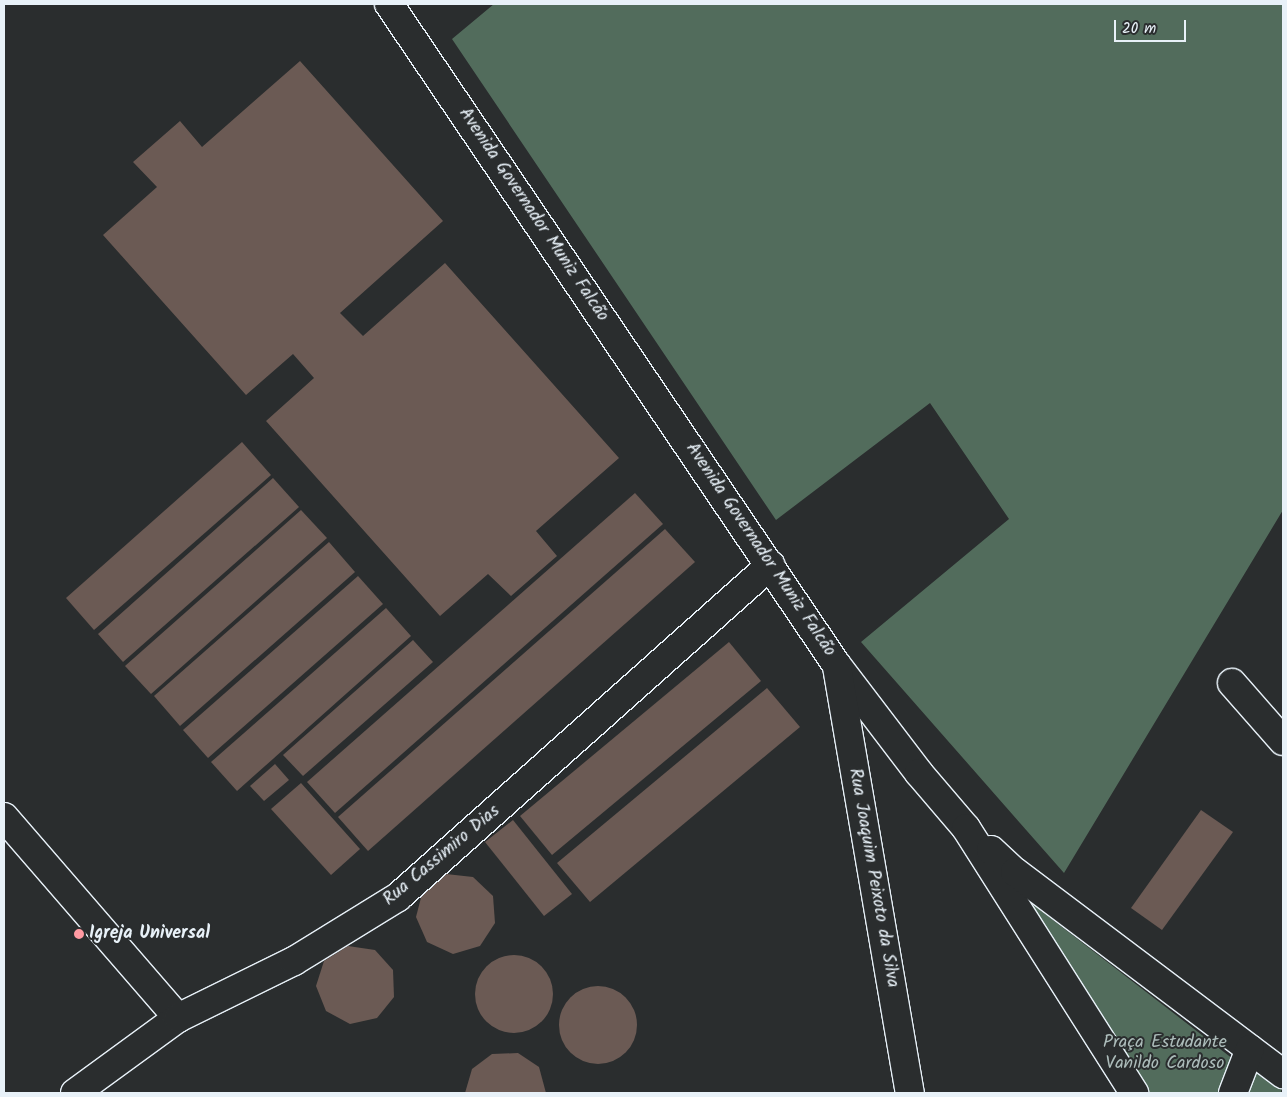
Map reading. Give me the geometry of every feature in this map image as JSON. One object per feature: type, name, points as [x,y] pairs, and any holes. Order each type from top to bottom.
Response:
[{"type":"street","name":"Avenida Governador Muniz Falcão","points":[[390,4],[771,565],[836,664],[919,773],[966,828],[1134,1093]]},
{"type":"street","name":"Rua Cassimiro Dias","points":[[75,1093],[178,1018],[294,961],[398,897],[771,565]]},
{"type":"street","name":"Rua Joaquim Peixoto da Silva","points":[[836,664],[910,1093]]},
{"type":"street","points":[[1232,684],[1283,741]]},
{"type":"street","points":[[4,817],[178,1018]]},
{"type":"street","points":[[966,828],[1015,872],[1283,1074]]},
{"type":"street","points":[[1233,1093],[1250,1049]]},
{"type":"street","points":[[1281,1093],[1283,1089]]},
{"type":"green space","points":[[494,4],[1283,4],[1283,510],[1064,873],[861,642],[1009,519],[930,403],[776,520],[452,39]]},
{"type":"green space","name":"Praça Estudante Vanildo Cardoso","points":[[1027,900],[1233,1059],[1218,1093],[1143,1093]]},
{"type":"green space","points":[[1250,1049],[1283,1074],[1281,1093],[1233,1093]]},
{"type":"building","points":[[300,61],[443,221],[340,313],[363,336],[445,263],[619,458],[536,531],[557,556],[511,596],[488,574],[440,616],[266,421],[314,378],[293,354],[246,395],[103,235],[157,187],[133,162],[180,121],[202,147]]},
{"type":"building","points":[[242,442],[271,475],[94,630],[66,598]]},
{"type":"building","points":[[273,478],[299,507],[123,662],[98,634]]},
{"type":"building","points":[[635,493],[663,524],[335,813],[307,782]]},
{"type":"building","points":[[301,510],[327,538],[151,694],[125,666]]},
{"type":"building","points":[[665,529],[695,562],[368,851],[338,817]]},
{"type":"building","points":[[329,542],[355,572],[180,726],[154,696]]},
{"type":"building","points":[[358,576],[383,604],[208,758],[183,730]]},
{"type":"building","points":[[386,608],[411,636],[237,791],[211,762]]},
{"type":"building","points":[[413,640],[433,662],[303,776],[283,755]]},
{"type":"building","points":[[729,642],[761,681],[552,855],[520,816]]},
{"type":"building","points":[[767,688],[800,727],[590,902],[557,863]]},
{"type":"building","points":[[275,764],[289,780],[264,801],[250,786]]},
{"type":"building","points":[[301,783],[360,849],[331,875],[271,809]]},
{"type":"building","points":[[1201,810],[1233,832],[1162,930],[1131,908]]},
{"type":"building","points":[[513,820],[572,894],[544,916],[485,842]]},
{"type":"building","points":[[446,874],[473,877],[493,896],[495,923],[480,946],[453,954],[427,942],[416,917],[423,890]]},
{"type":"building","points":[[348,946],[375,950],[393,970],[394,997],[377,1018],[350,1024],[326,1011],[316,986],[324,961]]},
{"type":"building","points":[[506,955],[522,955],[536,961],[547,972],[553,986],[553,1002],[547,1016],[536,1027],[522,1033],[506,1033],[492,1027],[481,1016],[475,1002],[475,986],[481,972],[492,961]]},
{"type":"building","points":[[598,986],[613,989],[626,997],[634,1010],[637,1025],[634,1040],[626,1053],[613,1061],[598,1064],[583,1061],[570,1053],[562,1040],[559,1025],[562,1010],[570,997],[583,989]]},
{"type":"building","points":[[518,1053],[539,1067],[546,1093],[465,1093],[472,1069],[492,1054]]},
{"type":"place","name":"Igreja Universal","points":[[79,934]]}]
